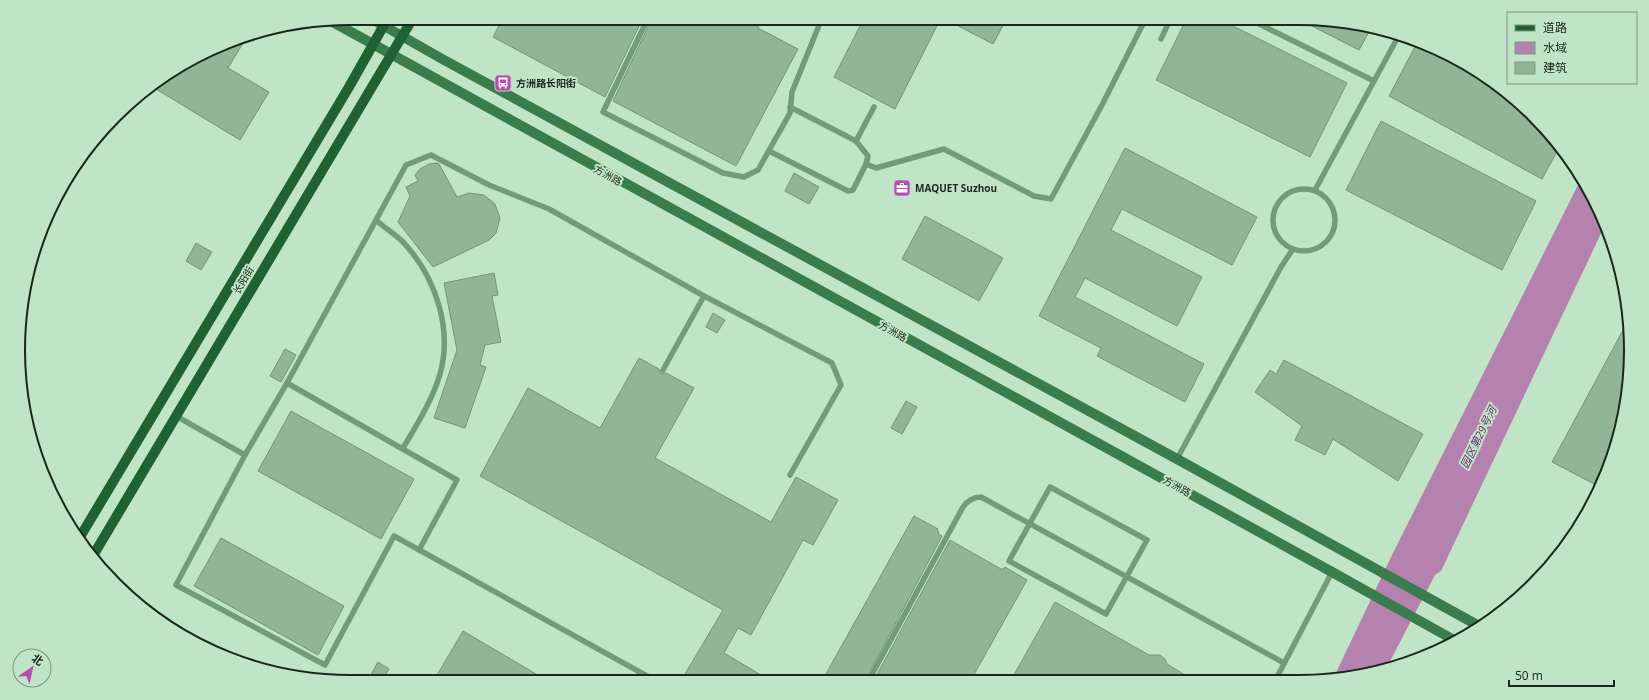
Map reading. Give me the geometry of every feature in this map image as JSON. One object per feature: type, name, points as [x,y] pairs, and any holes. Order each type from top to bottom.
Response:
[{"type":"main road","name":"长阳街","points":[[82,534],[384,25]]},
{"type":"main road","points":[[389,25],[402,36],[1177,459],[1474,623]]},
{"type":"main road","name":"长阳街","points":[[95,552],[409,25]]},
{"type":"main road","name":"方洲路","points":[[339,26],[453,90],[1450,638]]},
{"type":"lane","points":[[645,25],[603,112],[723,173],[744,177],[758,170],[790,113],[792,92],[819,25]]},
{"type":"lane","points":[[866,164],[876,168],[944,149],[1034,196],[1051,200],[1142,25]]},
{"type":"lane","points":[[1161,39],[1168,25]]},
{"type":"lane","points":[[1261,25],[1374,81]]},
{"type":"lane","points":[[1315,190],[1396,40]]},
{"type":"lane","points":[[769,150],[848,191],[853,190],[866,164],[868,156],[856,141],[790,107]]},
{"type":"lane","points":[[856,141],[874,107]]},
{"type":"lane","points":[[645,675],[394,536],[325,665],[176,585],[245,455],[287,383],[406,165],[431,154],[489,185],[549,209],[704,296],[832,363],[841,385],[790,476]]},
{"type":"lane","points":[[1296,189],[1315,190],[1331,202],[1336,221],[1329,239],[1313,250],[1293,249],[1278,237],[1273,218],[1279,200],[1296,189]]},
{"type":"lane","points":[[376,221],[402,242],[426,272],[440,307],[445,338],[440,374],[423,414],[403,448]]},
{"type":"lane","points":[[1177,459],[1281,267],[1293,249]]},
{"type":"lane","points":[[663,370],[704,296]]},
{"type":"lane","points":[[287,383],[457,480],[419,550]]},
{"type":"lane","points":[[176,416],[245,455]]},
{"type":"lane","points":[[1050,487],[1147,540],[1106,614],[1009,561],[1030,523],[1050,487]]},
{"type":"lane","points":[[872,675],[967,501],[973,497],[981,497],[1030,523],[1284,663]]},
{"type":"lane","points":[[1278,675],[1332,572]]},
{"type":"water","name":"园区第29号河","points":[[1578,185],[1590,206],[1602,232],[1441,571],[1435,575],[1390,662],[1362,669],[1336,672],[1393,553]]},
{"type":"building","points":[[499,25],[640,25],[605,97],[493,37]]},
{"type":"building","points":[[649,25],[760,25],[758,28],[798,49],[736,166],[613,101]]},
{"type":"building","points":[[860,25],[937,25],[895,109],[834,77]]},
{"type":"building","points":[[956,25],[1003,25],[993,44]]},
{"type":"building","points":[[1184,25],[1231,25],[1347,83],[1310,157],[1156,80]]},
{"type":"building","points":[[1311,26],[1341,28],[1369,33],[1359,50]]},
{"type":"building","points":[[243,43],[228,68],[269,92],[240,140],[156,89],[187,69]]},
{"type":"building","points":[[1415,47],[1462,69],[1497,92],[1529,120],[1557,152],[1542,179],[1389,96]]},
{"type":"building","points":[[1381,121],[1536,201],[1502,270],[1346,190]]},
{"type":"building","points":[[1125,148],[1257,217],[1232,265],[1122,209],[1111,230],[1202,277],[1177,326],[1085,278],[1075,297],[1204,364],[1185,402],[1097,356],[1101,348],[1039,316]]},
{"type":"building","points":[[429,164],[439,164],[457,197],[469,193],[484,195],[495,204],[500,218],[496,233],[489,240],[433,267],[398,222],[410,196],[406,187],[418,181],[415,175],[420,169]]},
{"type":"building","points":[[794,173],[819,187],[809,204],[785,191]]},
{"type":"building","points":[[925,216],[1003,258],[979,301],[902,259]]},
{"type":"building","points":[[196,243],[212,252],[201,270],[186,261]]},
{"type":"building","points":[[494,273],[498,295],[492,296],[501,342],[485,345],[480,365],[486,367],[465,428],[434,418],[457,350],[444,283]]},
{"type":"building","points":[[713,313],[725,320],[717,333],[706,327]]},
{"type":"building","points":[[1623,330],[1623,371],[1618,413],[1607,454],[1594,484],[1552,462]]},
{"type":"building","points":[[285,349],[296,355],[281,382],[270,376]]},
{"type":"building","points":[[639,358],[659,369],[661,374],[666,373],[694,388],[655,458],[771,522],[796,477],[838,500],[813,545],[803,540],[751,635],[738,628],[724,653],[761,675],[685,674],[723,610],[480,476],[528,388],[600,428]]},
{"type":"building","points":[[1284,360],[1423,434],[1398,481],[1333,439],[1325,455],[1295,440],[1302,426],[1255,392],[1270,370],[1276,374]]},
{"type":"building","points":[[906,401],[917,407],[902,434],[891,428]]},
{"type":"building","points":[[291,411],[414,479],[381,539],[258,471]]},
{"type":"building","points":[[914,516],[938,529],[938,534],[942,536],[868,675],[825,675]]},
{"type":"building","points":[[221,538],[344,606],[318,655],[194,586]]},
{"type":"building","points":[[950,540],[1001,569],[1004,569],[1005,567],[1027,580],[974,675],[877,675]]},
{"type":"building","points":[[1055,602],[1149,655],[1160,655],[1165,659],[1167,664],[1185,675],[1014,675]]},
{"type":"building","points":[[463,631],[538,675],[437,675]]},
{"type":"building","points":[[378,662],[389,669],[385,675],[371,675]]},
{"type":"place","name":"方洲路长阳街","points":[[503,83]]},
{"type":"place","name":"MAQUET Suzhou","points":[[902,188]]}]
